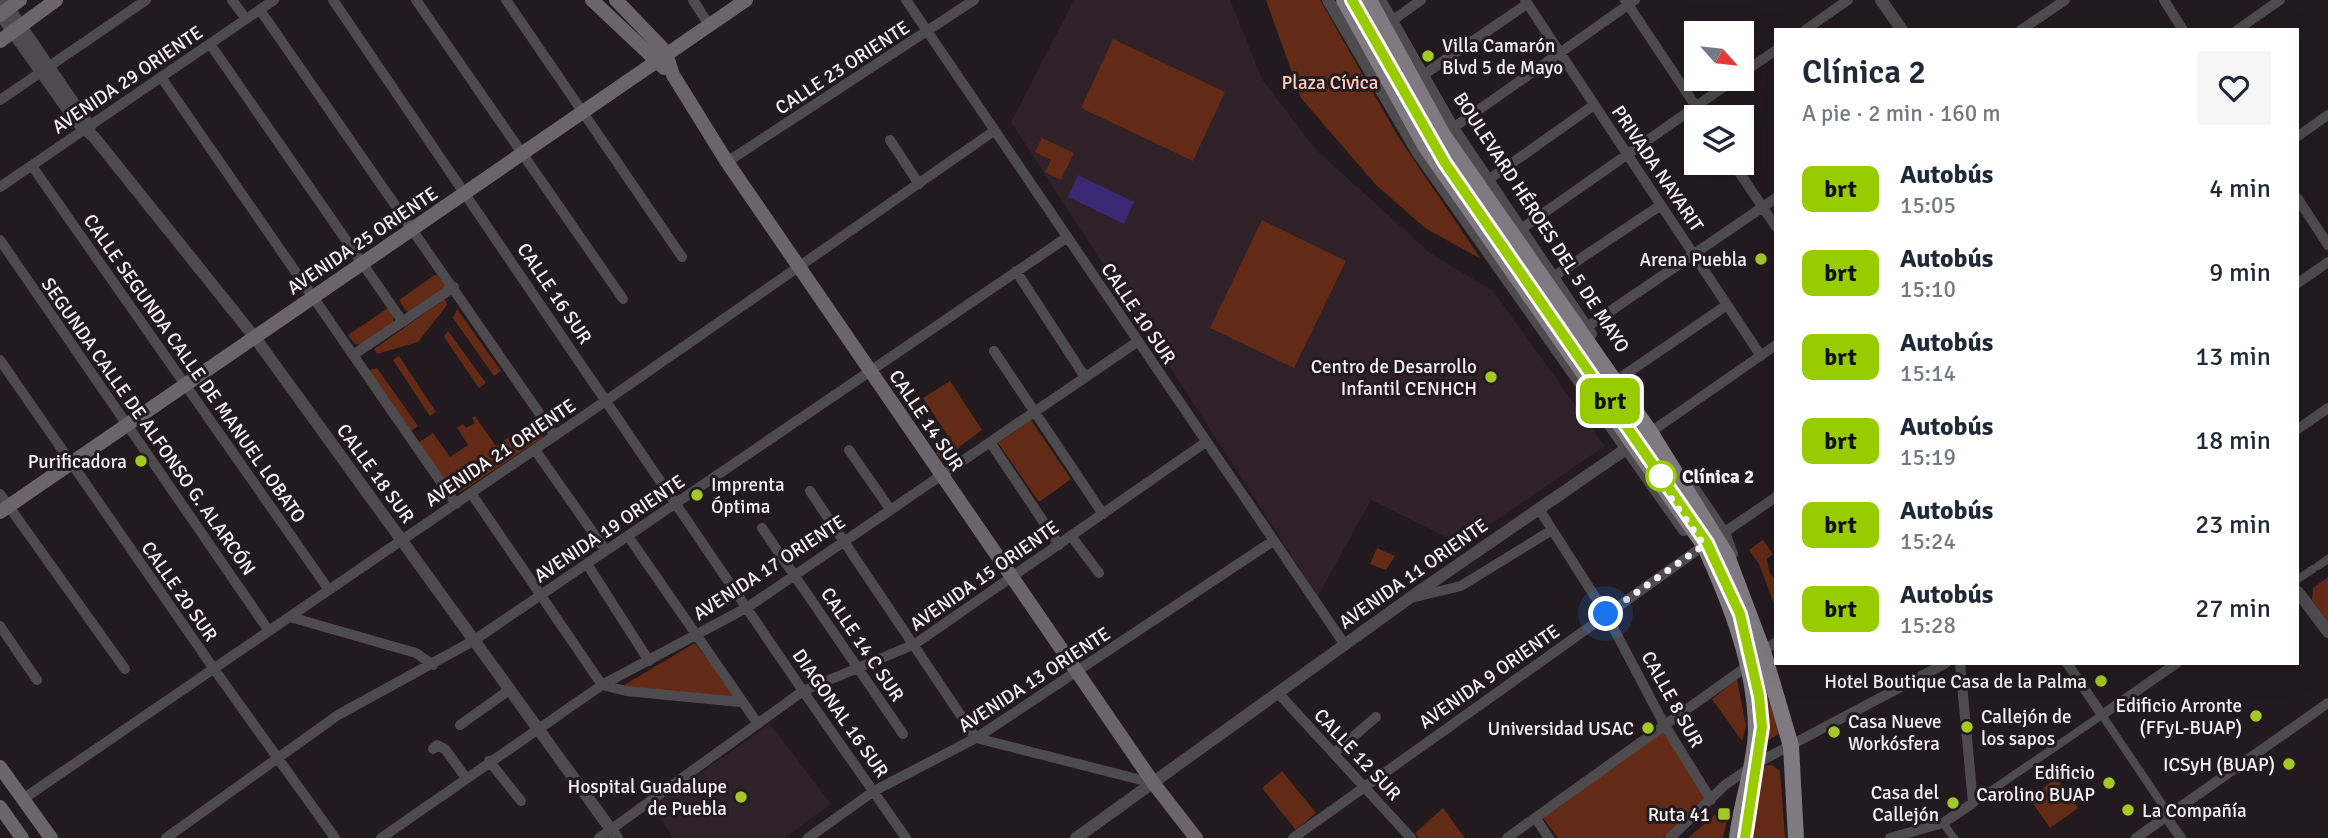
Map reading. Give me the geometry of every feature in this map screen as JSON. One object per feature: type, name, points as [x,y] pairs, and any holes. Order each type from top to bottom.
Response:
[{"type":"main road","points":[[11,33],[56,0]]},
{"type":"main road","points":[[592,0],[662,59]]},
{"type":"main road","points":[[616,0],[662,59]]},
{"type":"main road","name":"AVENIDA 25 ORIENTE","points":[[3,504],[70,464],[746,0]]},
{"type":"main road","name":"BOULEVARD HÉROES DEL 5 DE MAYO","points":[[1344,0],[1422,150],[1629,447],[1711,541],[1731,604],[1746,667],[1756,732],[1737,838]]},
{"type":"main road","name":"BOULEVARD HÉROES DEL 5 DE MAYO","points":[[1370,0],[1500,220],[1652,431],[1770,647],[1791,746],[1796,838]]},
{"type":"main road","name":"CALLE 14 SUR","points":[[662,59],[727,162],[1010,576],[1154,783],[1196,838]]},
{"type":"main road","points":[[1500,220],[1521,229]]},
{"type":"main road","points":[[0,767],[51,838]]},
{"type":"main road","points":[[0,807],[22,838]]},
{"type":"street","points":[[0,100],[146,0]]},
{"type":"street","points":[[232,0],[246,19]]},
{"type":"street","name":"AVENIDA 29 ORIENTE","points":[[0,187],[89,131],[161,77],[274,0]]},
{"type":"street","name":"CALLE 16 SUR","points":[[333,0],[748,607]]},
{"type":"street","points":[[416,0],[622,299]]},
{"type":"street","points":[[506,0],[682,257]]},
{"type":"street","points":[[693,0],[709,25]]},
{"type":"street","name":"CALLE 10 SUR","points":[[906,0],[1345,645]]},
{"type":"street","name":"CALLE 23 ORIENTE","points":[[727,162],[974,0]]},
{"type":"street","name":"BOULEVARD HÉROES DEL 5 DE MAYO","points":[[1328,0],[1422,150]]},
{"type":"street","name":"BOULEVARD HÉROES DEL 5 DE MAYO","points":[[1380,0],[1423,75],[1448,131],[1488,180],[1587,327],[1652,431]]},
{"type":"street","points":[[1392,21],[1421,0]]},
{"type":"street","points":[[1808,28],[1848,0]]},
{"type":"street","points":[[1881,0],[1901,28]]},
{"type":"street","points":[[2024,28],[2065,0]]},
{"type":"street","points":[[2164,0],[2182,28]]},
{"type":"street","points":[[2240,28],[2280,0]]},
{"type":"street","points":[[1423,75],[1526,2]]},
{"type":"street","name":"PRIVADA NAYARIT","points":[[1526,2],[1761,356]]},
{"type":"street","points":[[1422,150],[1629,2],[1695,105]]},
{"type":"street","name":"CALLE 18 SUR","points":[[5,9],[11,33],[44,70],[89,131],[255,337],[614,834]]},
{"type":"street","points":[[260,10],[555,436]]},
{"type":"street","points":[[210,44],[403,322]]},
{"type":"street","points":[[1754,65],[1774,51]]},
{"type":"street","points":[[161,77],[456,504]]},
{"type":"street","points":[[1697,105],[1718,91]]},
{"type":"street","points":[[1488,180],[1594,104]]},
{"type":"street","points":[[1521,229],[1684,114]]},
{"type":"street","points":[[2299,135],[2328,115]]},
{"type":"street","name":"AVENIDA 21 ORIENTE","points":[[23,799],[535,450],[994,131]]},
{"type":"street","points":[[890,140],[919,184]]},
{"type":"street","name":"CALLE SEGUNDA CALLE DE MANUEL LOBATO","points":[[32,166],[329,590]]},
{"type":"street","points":[[1741,175],[1774,224]]},
{"type":"street","points":[[1587,327],[1774,199]]},
{"type":"street","points":[[2299,201],[2328,245]]},
{"type":"street","points":[[1553,277],[1661,205]]},
{"type":"street","name":"AVENIDA 19 ORIENTE","points":[[166,838],[277,756],[348,709],[473,641],[1066,238]]},
{"type":"street","name":"SEGUNDA CALLE DE ALFONSO G. ALARCÓN","points":[[0,240],[269,631]]},
{"type":"street","points":[[2299,282],[2328,262]]},
{"type":"street","points":[[1016,271],[1085,377]]},
{"type":"street","points":[[353,355],[454,288]]},
{"type":"street","points":[[1620,378],[1727,305]]},
{"type":"street","name":"AVENIDA 17 ORIENTE","points":[[381,838],[536,728],[602,685],[748,607],[1137,342]]},
{"type":"street","name":"AVENIDA 11 ORIENTE","points":[[1076,838],[1411,597],[1774,346]]},
{"type":"street","points":[[994,351],[1103,514]]},
{"type":"street","name":"CALLE 20 SUR","points":[[0,360],[70,464],[335,838]]},
{"type":"street","points":[[2299,428],[2328,408]]},
{"type":"street","points":[[990,442],[1059,545]]},
{"type":"street","name":"AVENIDA 15 ORIENTE","points":[[599,838],[614,834],[803,691],[915,644],[1206,442]]},
{"type":"street","points":[[535,450],[606,551]]},
{"type":"street","points":[[849,450],[890,509]]},
{"type":"street","points":[[810,491],[976,738],[1154,783]]},
{"type":"street","points":[[471,494],[602,685],[626,691],[740,702]]},
{"type":"street","name":"AVENIDA 9 ORIENTE","points":[[1293,838],[1606,614],[1774,498]]},
{"type":"street","points":[[3,504],[125,669]]},
{"type":"street","name":"CALLE 8 SUR","points":[[1539,509],[1606,614],[1664,724],[1711,800]]},
{"type":"street","name":"CALLE 14 C SUR","points":[[762,528],[903,734]]},
{"type":"street","points":[[1411,597],[1461,586],[1552,530]]},
{"type":"street","points":[[628,536],[698,634],[740,702],[758,724]]},
{"type":"street","points":[[1071,536],[1098,573]]},
{"type":"street","name":"AVENIDA 13 ORIENTE","points":[[808,838],[874,791],[976,738],[1273,541]]},
{"type":"street","points":[[2299,578],[2328,559]]},
{"type":"street","points":[[587,564],[649,660]]},
{"type":"street","points":[[2299,593],[2328,632]]},
{"type":"street","name":"DIAGONAL 16 SUR","points":[[748,607],[903,837]]},
{"type":"street","points":[[290,617],[416,653],[433,665]]},
{"type":"street","points":[[0,626],[37,680]]},
{"type":"street","points":[[1670,838],[1751,767],[1942,665]]},
{"type":"street","points":[[1961,665],[1973,803]]},
{"type":"street","points":[[2068,665],[2164,807],[2166,817],[2181,838]]},
{"type":"street","points":[[1890,838],[1944,823],[2174,665]]},
{"type":"street","points":[[1507,838],[1746,667]]},
{"type":"street","points":[[460,725],[509,691]]},
{"type":"street","name":"CALLE 12 SUR","points":[[1279,694],[1411,838]]},
{"type":"street","points":[[2136,838],[2328,703]]},
{"type":"street","points":[[1334,753],[1376,717]]},
{"type":"street","points":[[433,749],[437,745],[445,749],[466,778]]},
{"type":"street","points":[[489,761],[521,801]]},
{"type":"street","points":[[1536,819],[1549,838]]},
{"type":"street","points":[[1944,823],[1954,838]]},
{"type":"shaded area","points":[[1074,0],[1230,0],[1262,79],[1314,148],[1430,253],[1493,291],[1605,446],[1461,544],[1371,500],[1318,596],[1011,122]]},
{"type":"shaded area","points":[[1078,175],[1134,202],[1124,224],[1068,197]]},
{"type":"shaded area","points":[[770,724],[831,804],[784,838],[673,838],[653,806]]},
{"type":"green space","name":"Plaza Cívica","points":[[1266,0],[1320,0],[1399,138],[1481,259],[1425,228],[1376,185],[1301,98]]},
{"type":"green space","points":[[1355,0],[1362,0],[1437,133],[1433,136]]},
{"type":"green space","points":[[1113,39],[1225,92],[1193,161],[1081,108]]},
{"type":"green space","points":[[1042,138],[1074,153],[1061,180],[1045,172],[1051,160],[1035,152]]},
{"type":"green space","points":[[1262,220],[1346,261],[1294,368],[1210,328]]},
{"type":"green space","points":[[436,274],[447,288],[413,312],[406,311],[399,300]]},
{"type":"green space","points":[[445,299],[447,305],[418,342],[377,354],[374,349]]},
{"type":"green space","points":[[388,308],[394,316],[393,323],[364,345],[355,344],[348,335]]},
{"type":"green space","points":[[457,309],[501,371],[494,376],[453,318]]},
{"type":"green space","points":[[448,331],[486,383],[479,388],[444,337]]},
{"type":"green space","points":[[399,356],[436,412],[430,416],[393,360]]},
{"type":"green space","points":[[377,368],[418,426],[410,432],[367,371]]},
{"type":"green space","points":[[950,381],[982,430],[942,460],[936,452],[951,441],[923,398]]},
{"type":"green space","points":[[475,416],[496,446],[533,421],[543,437],[461,492],[455,492],[445,484],[418,443],[433,433],[450,457],[468,445],[457,428],[463,424],[466,428],[475,423],[472,418]]},
{"type":"green space","points":[[1031,420],[1071,479],[1039,502],[998,443]]},
{"type":"green space","points":[[1763,540],[1773,554],[1767,559],[1769,571],[1774,578],[1774,604],[1759,564],[1749,550]]},
{"type":"green space","points":[[1377,548],[1395,556],[1386,570],[1370,564]]},
{"type":"green space","points":[[2328,577],[2328,624],[2312,600],[2313,588]]},
{"type":"green space","points":[[695,643],[735,697],[619,688]]},
{"type":"green space","points":[[1755,660],[1780,733],[1764,743],[1763,704],[1752,661]]},
{"type":"green space","points":[[1737,679],[1746,726],[1742,741],[1712,699]]},
{"type":"green space","points":[[1663,730],[1706,800],[1663,838],[1558,838],[1543,818]]},
{"type":"green space","points":[[1772,765],[1780,771],[1785,838],[1748,838],[1748,826],[1763,766]]},
{"type":"green space","points":[[1282,771],[1316,813],[1296,830],[1262,788]]},
{"type":"green space","points":[[2057,778],[2078,808],[2050,828],[2029,798]]},
{"type":"green space","points":[[1443,808],[1465,838],[1419,838],[1415,833]]},
{"type":"green space","points":[[1721,810],[1728,814],[1723,838],[1688,838]]},
{"type":"bus line","name":"brt","points":[[1352,0],[1445,163],[1707,543],[1740,614],[1759,696],[1762,727],[1746,815],[1745,838]]},
{"type":"place","name":"Villa Camarón Blvd 5 de Mayo","points":[[1428,56]]},
{"type":"place","name":"Arena Puebla","points":[[1761,259]]},
{"type":"place","name":"Centro de Desarrollo Infantil CENHCH","points":[[1491,377]]},
{"type":"place","name":"Purificadora","points":[[141,461]]},
{"type":"place","name":"Clínica 2","points":[[1661,476]]},
{"type":"place","name":"Imprenta Óptima","points":[[697,495]]},
{"type":"place","name":"Hotel Boutique Casa de la Palma","points":[[2101,681]]},
{"type":"place","name":"Edificio Arronte (FFyL-BUAP)","points":[[2256,716]]},
{"type":"place","name":"Callejón de los sapos","points":[[1967,727]]},
{"type":"place","name":"Universidad USAC","points":[[1648,728]]},
{"type":"place","name":"Casa Nueve Workósfera","points":[[1834,732]]},
{"type":"place","name":"ICSyH (BUAP)","points":[[2289,764]]},
{"type":"place","name":"Edificio Carolino BUAP","points":[[2109,783]]},
{"type":"place","name":"Hospital Guadalupe de Puebla","points":[[741,797]]},
{"type":"place","name":"Casa del Callejón","points":[[1953,803]]},
{"type":"place","name":"La Compañía","points":[[2128,810]]},
{"type":"place","name":"Ruta 41","points":[[1724,814]]},
{"type":"route","points":[[1606,614],[1704,545],[1661,484],[1661,476]]}]
